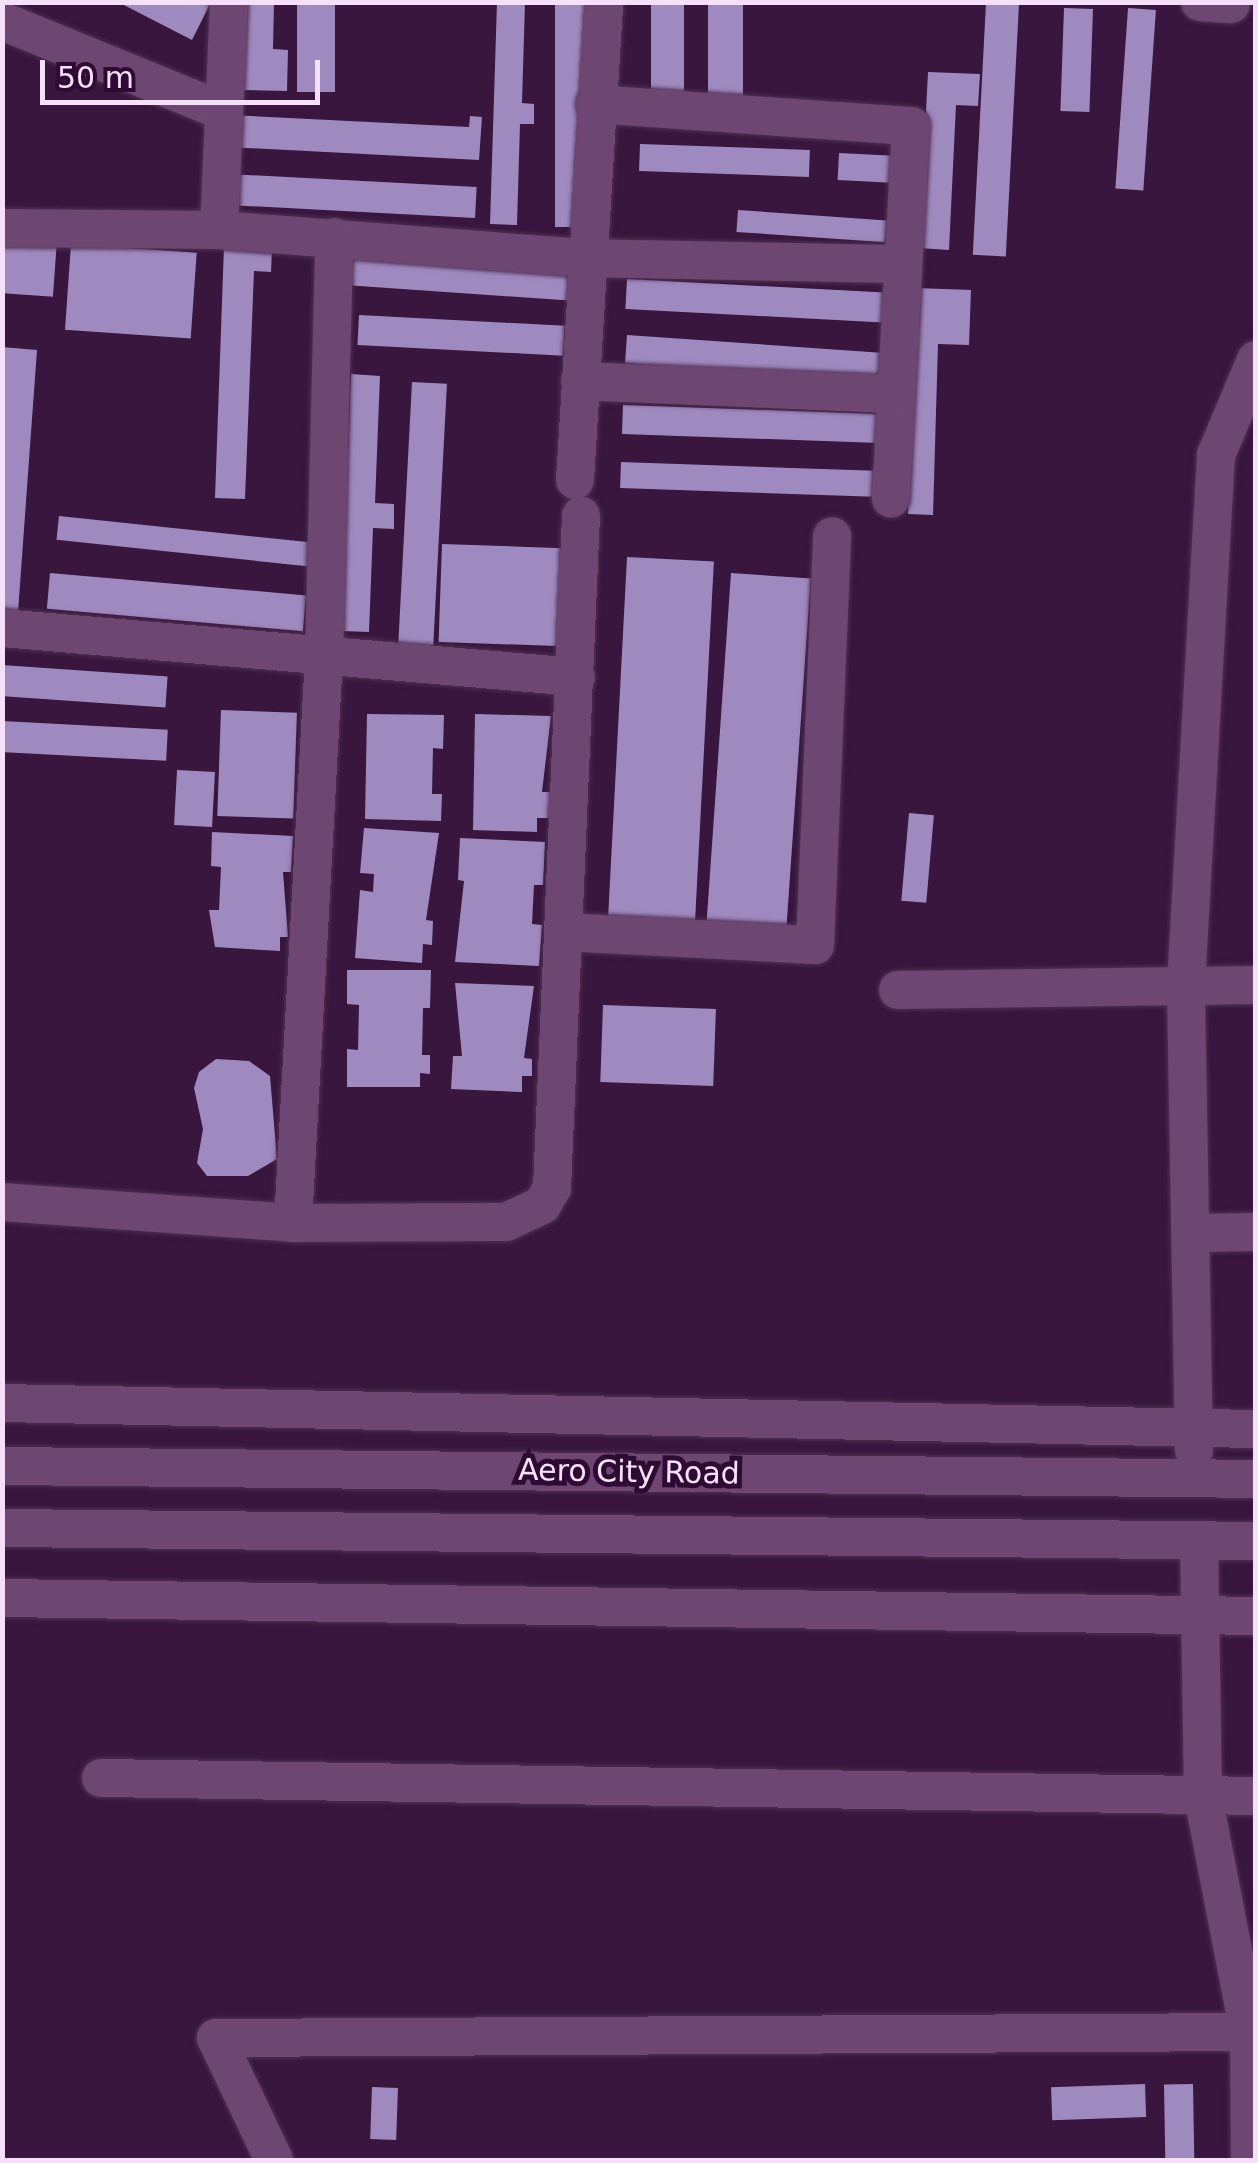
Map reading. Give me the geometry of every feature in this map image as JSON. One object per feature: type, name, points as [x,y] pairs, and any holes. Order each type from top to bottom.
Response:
[{"type":"street","points":[[220,230],[229,2]]},
{"type":"street","points":[[2,1202],[294,1222],[506,1222],[542,1205],[552,1188],[576,677],[580,382],[604,2]]},
{"type":"street","points":[[2,21],[222,110]]},
{"type":"street","points":[[596,104],[910,126],[891,498]]},
{"type":"street","points":[[2,228],[220,230],[586,258],[901,264]]},
{"type":"street","points":[[294,1222],[324,657],[334,237]]},
{"type":"street","points":[[1195,1478],[1186,985],[1216,454],[1256,360]]},
{"type":"street","points":[[580,382],[894,394]]},
{"type":"street","points":[[564,932],[815,945],[832,536]]},
{"type":"street","points":[[2,628],[576,677]]},
{"type":"street","points":[[898,990],[1256,985]]},
{"type":"street","points":[[1191,1232],[1256,1232]]},
{"type":"street","points":[[2,1402],[1256,1428]]},
{"type":"street","name":"Aero City Road","points":[[2,1466],[1256,1479]]},
{"type":"street","name":"Aero City Road","points":[[2,1528],[1256,1542]]},
{"type":"street","points":[[1200,1541],[1203,1796],[1252,2032],[1250,2160]]},
{"type":"street","points":[[2,1598],[1256,1616]]},
{"type":"street","points":[[101,1778],[1256,1796]]},
{"type":"street","points":[[274,2160],[216,2038],[1252,2032]]},
{"type":"building","points":[[118,2],[211,2],[192,40]]},
{"type":"building","points":[[242,2],[274,2],[273,49],[288,50],[287,91],[240,90]]},
{"type":"building","points":[[297,2],[335,2],[335,92],[297,92]]},
{"type":"building","points":[[497,2],[525,2],[522,103],[534,104],[534,124],[520,124],[517,225],[490,224]]},
{"type":"building","points":[[555,2],[585,2],[585,227],[555,227]]},
{"type":"building","points":[[708,2],[743,2],[743,102],[708,102]]},
{"type":"building","points":[[651,3],[684,3],[684,96],[651,96]]},
{"type":"building","points":[[986,3],[1019,5],[1006,256],[973,255]]},
{"type":"building","points":[[1064,8],[1093,9],[1089,112],[1060,111]]},
{"type":"building","points":[[1128,8],[1156,10],[1143,191],[1115,189]]},
{"type":"building","points":[[928,72],[980,74],[978,106],[956,105],[949,250],[919,248]]},
{"type":"building","points":[[230,115],[469,127],[470,116],[482,117],[479,160],[229,147]]},
{"type":"building","points":[[640,144],[810,150],[809,177],[639,171]]},
{"type":"building","points":[[839,153],[893,156],[892,183],[838,180]]},
{"type":"building","points":[[229,174],[477,187],[475,218],[227,205]]},
{"type":"building","points":[[738,210],[887,220],[885,242],[736,232]]},
{"type":"building","points":[[2,237],[57,241],[53,297],[2,293]]},
{"type":"building","points":[[71,244],[197,253],[191,339],[65,330]]},
{"type":"building","points":[[224,246],[272,248],[271,272],[254,271],[245,499],[215,498]]},
{"type":"building","points":[[347,254],[571,270],[569,301],[345,285]]},
{"type":"building","points":[[627,279],[889,293],[887,323],[625,309]]},
{"type":"building","points":[[915,288],[971,290],[969,345],[938,344],[933,515],[908,514]]},
{"type":"building","points":[[359,315],[565,326],[563,356],[357,345]]},
{"type":"building","points":[[627,335],[880,353],[878,381],[625,363]]},
{"type":"building","points":[[2,347],[37,350],[18,612],[2,610]]},
{"type":"building","points":[[351,374],[380,376],[375,503],[394,504],[394,529],[373,528],[369,632],[342,631]]},
{"type":"building","points":[[412,382],[447,384],[433,645],[398,644]]},
{"type":"building","points":[[623,405],[880,414],[879,443],[622,434]]},
{"type":"building","points":[[621,462],[875,471],[874,497],[620,488]]},
{"type":"building","points":[[59,516],[310,542],[307,566],[56,540]]},
{"type":"building","points":[[442,544],[575,549],[571,647],[439,642]]},
{"type":"building","points":[[627,557],[714,562],[695,927],[608,922]]},
{"type":"building","points":[[50,573],[306,595],[303,631],[47,609]]},
{"type":"building","points":[[731,573],[811,579],[786,932],[706,926]]},
{"type":"building","points":[[2,665],[168,677],[165,708],[2,696]]},
{"type":"building","points":[[221,710],[297,713],[293,819],[217,816]]},
{"type":"building","points":[[367,714],[444,715],[443,749],[433,748],[432,794],[442,794],[441,821],[365,819]]},
{"type":"building","points":[[475,714],[551,716],[542,792],[550,792],[550,818],[537,818],[537,832],[473,830]]},
{"type":"building","points":[[2,721],[168,730],[166,761],[2,752]]},
{"type":"building","points":[[177,770],[215,772],[212,827],[174,825]]},
{"type":"building","points":[[909,813],[934,815],[926,903],[901,901]]},
{"type":"building","points":[[364,828],[439,833],[426,920],[433,921],[432,945],[423,944],[422,963],[355,958],[360,890],[373,892],[374,874],[360,873]]},
{"type":"building","points":[[212,832],[293,836],[291,872],[283,872],[288,937],[280,937],[280,951],[215,947],[209,910],[219,910],[221,867],[211,866]]},
{"type":"building","points":[[460,838],[545,842],[543,885],[534,885],[532,924],[542,925],[539,966],[455,962],[464,881],[458,880]]},
{"type":"building","points":[[347,970],[431,970],[430,1008],[423,1008],[422,1055],[430,1055],[430,1074],[420,1073],[420,1087],[347,1087],[347,1049],[358,1050],[359,1005],[347,1004]]},
{"type":"building","points":[[455,983],[534,986],[524,1058],[532,1059],[532,1076],[522,1076],[522,1092],[451,1089],[453,1056],[462,1056]]},
{"type":"building","points":[[603,1005],[716,1009],[713,1086],[600,1082]]},
{"type":"building","points":[[216,1059],[249,1061],[270,1076],[277,1159],[248,1176],[207,1176],[197,1163],[203,1129],[194,1088],[199,1072]]},
{"type":"building","points":[[1145,2084],[1146,2117],[1052,2120],[1051,2087]]},
{"type":"building","points":[[1193,2084],[1194,2160],[1165,2160],[1164,2085]]},
{"type":"building","points":[[372,2087],[398,2088],[396,2140],[370,2139]]}]
